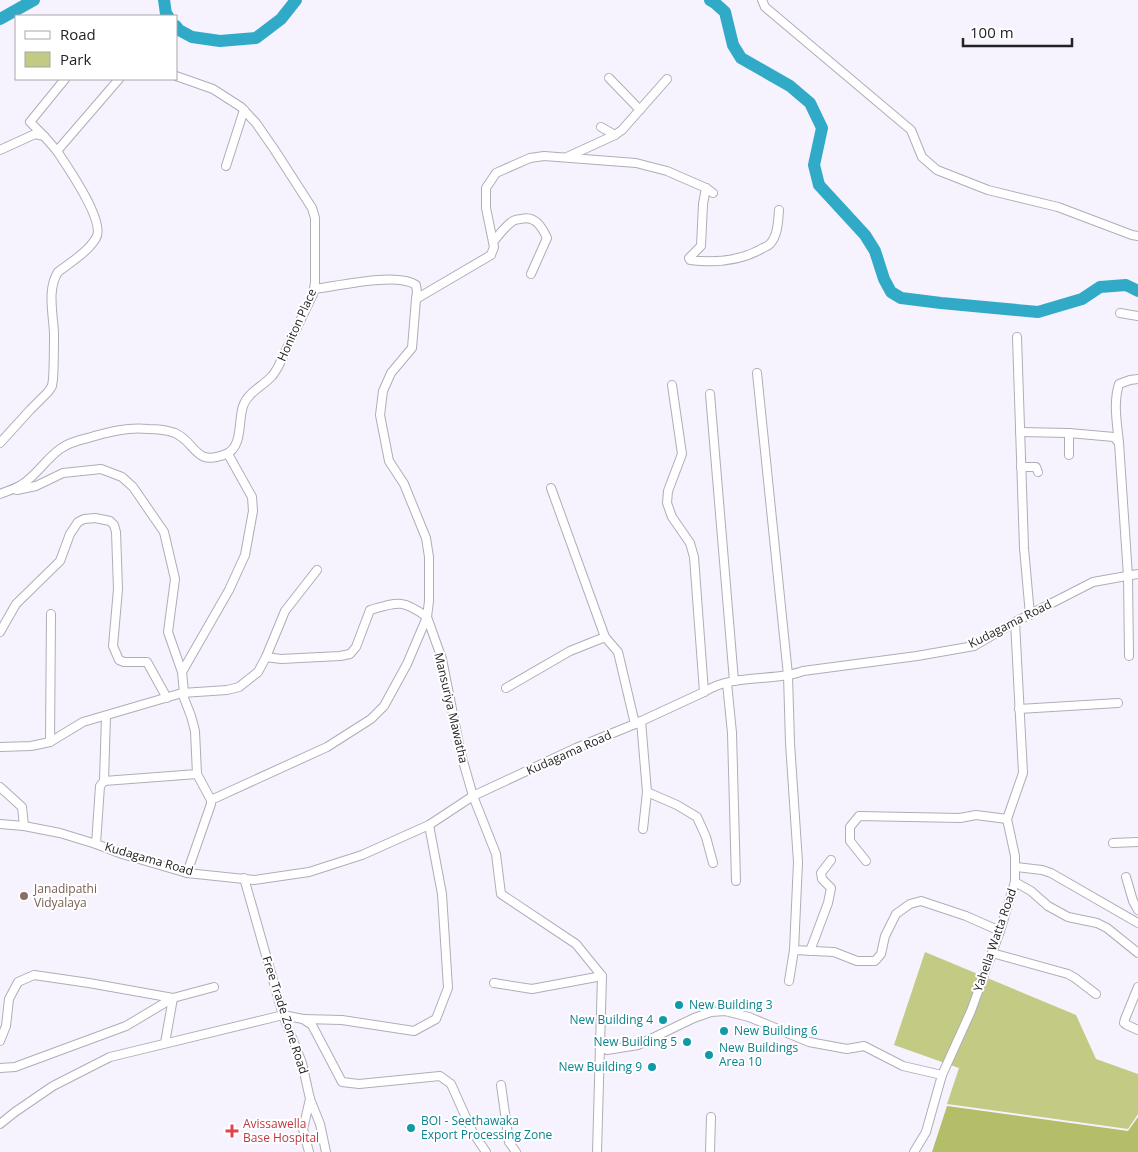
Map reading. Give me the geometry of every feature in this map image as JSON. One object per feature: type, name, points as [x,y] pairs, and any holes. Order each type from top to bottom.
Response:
[{"type":"street","points":[[762,0],[765,7],[911,130],[922,158],[937,170],[988,190],[1058,207],[1138,236]]},
{"type":"street","name":"Honiton Place","points":[[178,77],[213,89],[241,107],[256,124],[315,212],[315,290],[283,360],[271,377],[248,397],[244,404],[239,435],[235,446],[228,454]]},
{"type":"street","points":[[609,78],[640,110]]},
{"type":"street","points":[[565,157],[615,135],[622,130],[666,79]]},
{"type":"street","points":[[0,443],[52,386],[54,379],[54,334],[52,298],[55,277],[63,268],[89,248],[98,235],[96,219],[58,151],[30,122],[64,80]]},
{"type":"street","points":[[58,151],[118,80]]},
{"type":"street","points":[[226,166],[244,110]]},
{"type":"street","points":[[600,126],[615,135]]},
{"type":"street","points":[[0,150],[35,134],[44,136]]},
{"type":"street","points":[[416,298],[491,255],[494,247],[486,208],[486,188],[496,173],[530,158],[544,156],[636,163],[667,170],[713,193]]},
{"type":"street","points":[[706,188],[703,204],[701,246],[689,258],[690,260],[708,262],[736,259],[756,252],[770,244],[777,230],[779,210]]},
{"type":"street","points":[[493,242],[513,221],[526,218],[535,220],[547,238],[530,274]]},
{"type":"street","points":[[266,657],[281,660],[350,654],[356,647],[370,610],[394,603],[406,604],[427,617],[429,557],[426,538],[404,484],[389,461],[380,416],[383,391],[391,373],[412,348],[418,292],[416,285],[411,282],[391,279],[315,290]]},
{"type":"street","points":[[1120,313],[1138,316]]},
{"type":"street","points":[[1017,337],[1024,548],[1030,615]]},
{"type":"street","points":[[757,372],[788,675],[790,743],[798,862],[794,950],[789,981]]},
{"type":"street","points":[[1129,656],[1128,576],[1116,420],[1116,395],[1119,384],[1138,379]]},
{"type":"street","points":[[672,385],[682,454],[668,491],[667,503],[672,517],[690,543],[694,557],[704,692]]},
{"type":"street","points":[[710,394],[730,682],[736,881]]},
{"type":"street","points":[[0,494],[20,486],[62,447],[127,428],[148,428],[174,433],[187,442],[202,457],[216,457],[228,454],[252,497],[253,512],[245,555],[229,590],[182,672]]},
{"type":"street","points":[[1020,432],[1069,433],[1114,437],[1119,443]]},
{"type":"street","points":[[1069,433],[1069,455]]},
{"type":"street","points":[[1021,467],[1036,467],[1038,472]]},
{"type":"street","points":[[0,494],[36,486],[63,474],[100,469],[122,477],[134,487],[164,532],[175,579],[168,632],[182,672],[183,693],[195,730],[197,774],[211,800],[187,873]]},
{"type":"street","points":[[0,488],[0,494]]},
{"type":"street","points":[[551,488],[605,637],[618,652],[638,723],[647,792],[643,829]]},
{"type":"street","points":[[0,632],[16,604],[60,561],[70,534],[78,522],[84,519],[95,518],[110,521],[114,525],[116,532],[118,589],[113,646],[119,660],[124,662],[147,662],[167,698]]},
{"type":"street","points":[[0,747],[31,746],[50,742],[83,722],[183,693],[227,690],[239,687],[258,672],[286,611],[317,570]]},
{"type":"street","name":"Kudagama Road","points":[[0,824],[24,826],[60,833],[187,873],[254,880],[309,872],[362,855],[429,825],[473,796],[576,748],[638,723],[712,687],[730,682],[917,656],[974,646],[1093,582],[1138,574]]},
{"type":"street","points":[[50,742],[51,614]]},
{"type":"street","name":"Mansuriya Mawatha","points":[[427,617],[442,659],[461,754],[473,796],[496,854],[502,894],[576,944],[602,976]]},
{"type":"street","name":"Mansuriya Mawatha","points":[[211,800],[327,747],[371,719],[384,706],[407,664],[427,617]]},
{"type":"street","points":[[866,861],[850,841],[850,828],[859,816],[960,818],[976,815],[1007,819],[1023,773],[1016,622]]},
{"type":"street","points":[[506,688],[570,651],[605,637]]},
{"type":"street","points":[[1019,708],[1118,702]]},
{"type":"street","points":[[96,844],[100,786],[104,781],[106,716]]},
{"type":"street","points":[[104,781],[197,774]]},
{"type":"street","points":[[0,787],[22,807],[24,826]]},
{"type":"street","points":[[647,792],[677,805],[696,817],[706,837],[713,863]]},
{"type":"street","name":"Yahella Watta Road","points":[[914,1152],[926,1132],[942,1076],[971,1011],[1000,931],[1015,882],[1015,856],[1007,819]]},
{"type":"street","points":[[0,1124],[54,1086],[110,1057],[165,1043],[283,1015],[303,1019],[342,1020],[414,1032],[436,1019],[448,988],[442,894],[429,825]]},
{"type":"street","points":[[1113,843],[1138,842]]},
{"type":"street","points":[[810,951],[828,903],[831,888],[822,879],[821,873],[831,860]]},
{"type":"street","points":[[1016,867],[1051,873],[1138,923]]},
{"type":"street","points":[[1126,877],[1133,901],[1138,910]]},
{"type":"street","name":"Free Trade Zone Road","points":[[244,878],[283,1015],[302,1063],[310,1099],[320,1124],[326,1152]]},
{"type":"street","points":[[1015,882],[1031,891],[1048,906],[1068,917],[1097,923],[1107,928],[1138,953]]},
{"type":"street","points":[[794,950],[834,952],[858,961],[875,961],[882,954],[885,936],[896,914],[910,904],[921,901],[966,916],[1000,931]]},
{"type":"street","points":[[992,953],[1068,974],[1096,994]]},
{"type":"street","points":[[0,1041],[6,1026],[9,999],[18,982],[34,974],[173,998]]},
{"type":"street","points":[[494,983],[532,990],[602,976],[597,1152]]},
{"type":"street","points":[[0,1068],[15,1067],[126,1026],[173,998],[214,987]]},
{"type":"street","points":[[1138,987],[1124,1022],[1126,1026],[1138,1030]]},
{"type":"street","points":[[165,1043],[173,998]]},
{"type":"street","points":[[599,1046],[607,1050],[638,1045],[694,1018],[711,1012],[725,1011],[749,1017],[809,1042],[847,1049],[864,1046],[903,1066],[942,1076]]},
{"type":"street","points":[[303,1019],[312,1025],[342,1082],[359,1084],[440,1076],[451,1084],[472,1131],[486,1152]]},
{"type":"street","points":[[501,1085],[509,1142],[516,1152]]},
{"type":"street","points":[[309,1152],[303,1129],[310,1099]]},
{"type":"street","points":[[710,1152],[711,1117]]},
{"type":"green space","points":[[925,952],[1076,1015],[1096,1059],[1138,1074],[1138,1114],[1128,1129],[947,1104],[959,1068],[894,1045]]},
{"type":"green space","points":[[947,1106],[1128,1131],[1138,1117],[1138,1152],[932,1152]]},
{"type":"waterway","points":[[0,19],[34,0]]},
{"type":"waterway","points":[[164,0],[167,15]]},
{"type":"waterway","points":[[178,29],[192,37],[220,41],[256,38],[281,19],[296,0]]},
{"type":"waterway","points":[[710,0],[725,12],[733,45],[741,58],[790,86],[810,103],[822,128],[814,165],[819,185],[865,235],[875,251],[884,279],[891,292],[901,298],[1038,312],[1082,299],[1100,287],[1126,285],[1138,291]]},
{"type":"place","name":"Janadipathi Vidyalaya","points":[[24,896]]},
{"type":"place","name":"New Building 3","points":[[679,1005]]},
{"type":"place","name":"New Building 4","points":[[663,1020]]},
{"type":"place","name":"New Building 6","points":[[724,1031]]},
{"type":"place","name":"New Building 5","points":[[687,1042]]},
{"type":"place","name":"New Buildings Area 10","points":[[709,1055]]},
{"type":"place","name":"New Building 9","points":[[652,1067]]},
{"type":"place","name":"BOI - Seethawaka Export Processing Zone","points":[[411,1128]]},
{"type":"place","name":"Avissawella Base Hospital","points":[[232,1131]]}]
